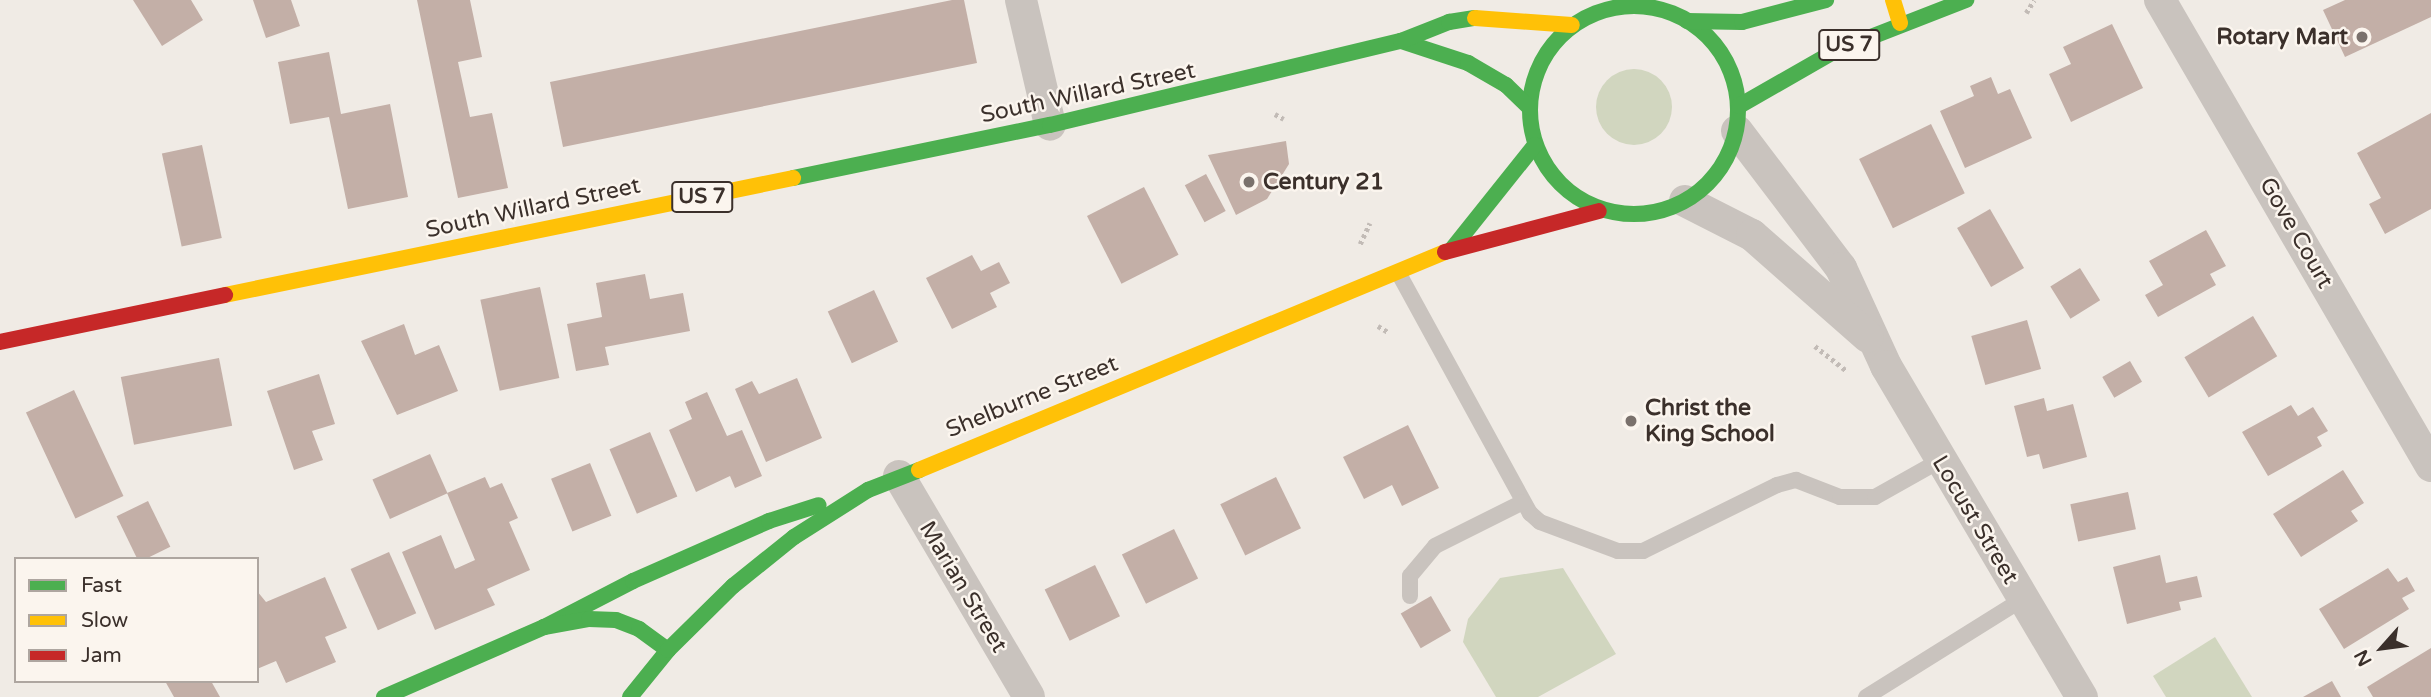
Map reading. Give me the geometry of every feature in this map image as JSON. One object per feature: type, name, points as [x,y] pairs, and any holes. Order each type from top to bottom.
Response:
[{"type":"main road","name":"US 7","points":[[1687,22],[1742,22],[1826,0]]},
{"type":"main road","points":[[1893,0],[1900,23]]},
{"type":"main road","name":"US 7","points":[[1738,118],[1824,57],[1900,23],[1966,0]]},
{"type":"main road","points":[[1599,211],[1558,184],[1535,145],[1529,107],[1533,80],[1544,57],[1572,25],[1618,6],[1643,5],[1687,22],[1723,57],[1738,118]]},
{"type":"main road","name":"South Willard Street","points":[[0,342],[1050,125],[1401,41],[1449,22],[1477,18],[1572,25]]},
{"type":"main road","points":[[1401,41],[1468,63],[1506,85],[1529,107]]},
{"type":"main road","name":"Shelburne Street","points":[[630,697],[668,650],[733,586],[794,537],[868,490],[1399,274],[1452,249],[1599,211],[1652,212],[1685,201],[1718,173],[1738,118]]},
{"type":"main road","name":"Shelburne Street","points":[[1452,249],[1535,145]]},
{"type":"main road","points":[[384,697],[544,627],[633,580],[769,521],[868,490]]},
{"type":"main road","points":[[544,627],[616,620],[639,629],[668,650]]},
{"type":"street","points":[[1021,0],[1050,125]]},
{"type":"street","name":"Gove Court","points":[[2160,0],[2431,466]]},
{"type":"street","name":"Locust Street","points":[[1738,118],[1842,268],[1871,341],[1939,461],[2082,697]]},
{"type":"street","name":"Locust Street","points":[[1685,201],[1752,235],[1871,341]]},
{"type":"street","name":"Marian Street","points":[[899,476],[1029,697]]},
{"type":"lane","points":[[1399,274],[1523,502],[1541,522],[1630,553],[1643,551],[1777,485],[1796,480],[1840,496],[1875,497],[1939,461]]},
{"type":"lane","points":[[1410,596],[1410,576],[1436,546],[1523,502]]},
{"type":"lane","points":[[1866,697],[2023,599]]},
{"type":"path","points":[[2026,13],[2034,0]]},
{"type":"green space","points":[[1627,69],[1641,69],[1655,75],[1666,86],[1672,107],[1669,122],[1661,134],[1641,145],[1627,145],[1613,139],[1602,128],[1596,114],[1596,100],[1602,86],[1613,75]]},
{"type":"green space","points":[[1563,568],[1616,654],[1538,697],[1496,697],[1463,642],[1468,619],[1500,578]]},
{"type":"green space","points":[[2215,637],[2252,697],[2166,697],[2153,676]]},
{"type":"building","points":[[133,0],[191,0],[203,20],[162,46]]},
{"type":"building","points":[[253,0],[291,0],[300,26],[266,38]]},
{"type":"building","points":[[417,0],[470,0],[482,57],[458,62],[470,117],[492,113],[508,188],[458,198]]},
{"type":"building","points":[[952,0],[964,0],[977,63],[563,147],[550,82]]},
{"type":"building","name":"Rotary Mart","points":[[2345,0],[2431,0],[2431,17],[2345,57],[2323,10]]},
{"type":"building","points":[[2112,24],[2143,88],[2071,122],[2049,74],[2071,64],[2063,47]]},
{"type":"building","points":[[329,52],[341,114],[390,104],[408,197],[348,209],[329,117],[290,124],[278,62]]},
{"type":"building","points":[[1991,77],[1998,94],[2010,89],[2032,138],[1965,168],[1940,111],[1974,96],[1970,86]]},
{"type":"building","points":[[2431,113],[2431,209],[2385,234],[2369,204],[2381,198],[2357,153]]},
{"type":"building","points":[[1931,124],[1965,193],[1893,228],[1859,159]]},
{"type":"building","name":"Century 21","points":[[1286,141],[1289,164],[1267,199],[1236,215],[1208,155]]},
{"type":"building","points":[[202,145],[222,238],[182,246],[162,154]]},
{"type":"building","points":[[1206,174],[1226,211],[1205,222],[1185,185]]},
{"type":"building","points":[[1144,187],[1179,255],[1121,284],[1087,216]]},
{"type":"building","points":[[1990,209],[2024,268],[1991,287],[1957,228]]},
{"type":"building","points":[[2206,230],[2226,266],[2210,274],[2216,285],[2158,317],[2145,295],[2163,285],[2149,261]]},
{"type":"building","points":[[972,255],[981,271],[999,262],[1010,283],[990,293],[997,307],[952,329],[926,278]]},
{"type":"building","points":[[2080,268],[2100,300],[2070,319],[2050,287]]},
{"type":"building","points":[[645,274],[650,299],[683,293],[690,331],[605,347],[609,365],[576,371],[567,324],[602,317],[596,283]]},
{"type":"building","points":[[540,287],[559,378],[500,391],[480,300]]},
{"type":"building","points":[[874,290],[898,342],[852,363],[828,312]]},
{"type":"building","points":[[2253,316],[2277,356],[2209,397],[2184,357]]},
{"type":"building","points":[[2027,320],[2041,369],[1985,385],[1971,336]]},
{"type":"building","points":[[404,324],[415,355],[439,345],[458,391],[397,415],[361,341]]},
{"type":"building","points":[[219,358],[232,426],[134,445],[121,377]]},
{"type":"building","points":[[2130,361],[2142,382],[2114,398],[2102,377]]},
{"type":"building","points":[[319,374],[335,424],[312,431],[323,460],[294,470],[267,391]]},
{"type":"building","points":[[797,378],[822,438],[766,462],[735,389],[752,381],[759,394]]},
{"type":"building","points":[[74,390],[123,496],[75,518],[26,412]]},
{"type":"building","points":[[707,392],[727,436],[742,430],[762,476],[735,488],[730,476],[696,492],[669,430],[692,419],[685,402]]},
{"type":"building","points":[[2044,398],[2047,411],[2073,404],[2087,457],[2043,469],[2039,454],[2027,457],[2014,406]]},
{"type":"building","points":[[2291,405],[2298,416],[2313,407],[2328,431],[2317,437],[2322,446],[2268,476],[2242,432]]},
{"type":"building","points":[[1408,425],[1439,488],[1402,506],[1392,485],[1364,499],[1343,457]]},
{"type":"building","points":[[650,432],[677,496],[637,514],[609,449]]},
{"type":"building","points":[[430,454],[447,493],[390,519],[372,480]]},
{"type":"building","points":[[590,463],[611,516],[572,532],[551,479]]},
{"type":"building","points":[[2343,470],[2364,503],[2351,511],[2358,521],[2301,557],[2273,514]]},
{"type":"building","points":[[485,477],[490,488],[502,483],[518,518],[509,522],[530,570],[487,589],[495,605],[435,630],[402,552],[441,535],[455,569],[475,560],[447,493]]},
{"type":"building","points":[[1276,477],[1301,528],[1245,555],[1220,504]]},
{"type":"building","points":[[2128,492],[2136,529],[2078,541],[2070,504]]},
{"type":"building","points":[[148,501],[170,547],[150,557],[136,557],[117,516]]},
{"type":"building","points":[[1174,529],[1198,578],[1146,604],[1122,554]]},
{"type":"building","points":[[389,552],[416,613],[378,630],[351,569]]},
{"type":"building","points":[[2160,555],[2166,583],[2197,576],[2202,597],[2179,602],[2181,610],[2127,624],[2113,567]]},
{"type":"building","points":[[1095,565],[1120,616],[1070,641],[1045,590]]},
{"type":"building","points":[[2388,568],[2398,582],[2407,577],[2415,591],[2402,598],[2409,609],[2344,649],[2319,609]]},
{"type":"building","points":[[325,577],[347,628],[325,637],[336,662],[286,683],[276,661],[259,668],[259,593],[266,602]]},
{"type":"building","points":[[1431,596],[1451,631],[1421,648],[1401,614]]},
{"type":"building","points":[[2431,648],[2431,697],[2373,697],[2367,687]]},
{"type":"building","points":[[2332,681],[2341,697],[2303,697]]},
{"type":"building","points":[[166,683],[212,683],[220,697],[174,697]]},
{"type":"traffic: fast","points":[[1687,21],[1742,22],[1826,0]]},
{"type":"traffic: fast","points":[[1739,106],[1835,51],[1966,0]]},
{"type":"traffic: fast","points":[[1634,6],[1674,14],[1692,23],[1708,36],[1721,52],[1730,70],[1738,110],[1730,150],[1721,168],[1708,184],[1692,197],[1674,206],[1634,214],[1594,206],[1576,197],[1560,184],[1547,168],[1538,150],[1530,110],[1538,70],[1547,52],[1560,36],[1576,23],[1594,14],[1634,6]]},
{"type":"traffic: fast","points":[[793,178],[1050,125],[1401,41],[1449,22],[1475,18]]},
{"type":"traffic: fast","points":[[1401,41],[1468,63],[1506,85],[1529,107]]},
{"type":"traffic: fast","points":[[1452,249],[1535,145]]},
{"type":"traffic: fast","points":[[630,697],[668,650],[733,586],[794,537],[868,490],[919,470]]},
{"type":"traffic: fast","points":[[544,627],[633,581],[769,521],[819,505]]},
{"type":"traffic: fast","points":[[384,697],[544,627],[589,619],[616,620],[639,629],[668,650]]},
{"type":"traffic: slow","points":[[1893,0],[1900,23]]},
{"type":"traffic: slow","points":[[1475,18],[1572,25]]},
{"type":"traffic: slow","points":[[225,295],[793,178]]},
{"type":"traffic: slow","points":[[919,470],[1445,252]]},
{"type":"traffic: jam","points":[[1445,252],[1599,211]]},
{"type":"traffic: jam","points":[[0,342],[225,295]]},
{"type":"place","name":"Rotary Mart","points":[[2362,37]]},
{"type":"place","name":"Century 21","points":[[1249,182]]},
{"type":"place","name":"Christ the King School","points":[[1631,421]]}]
